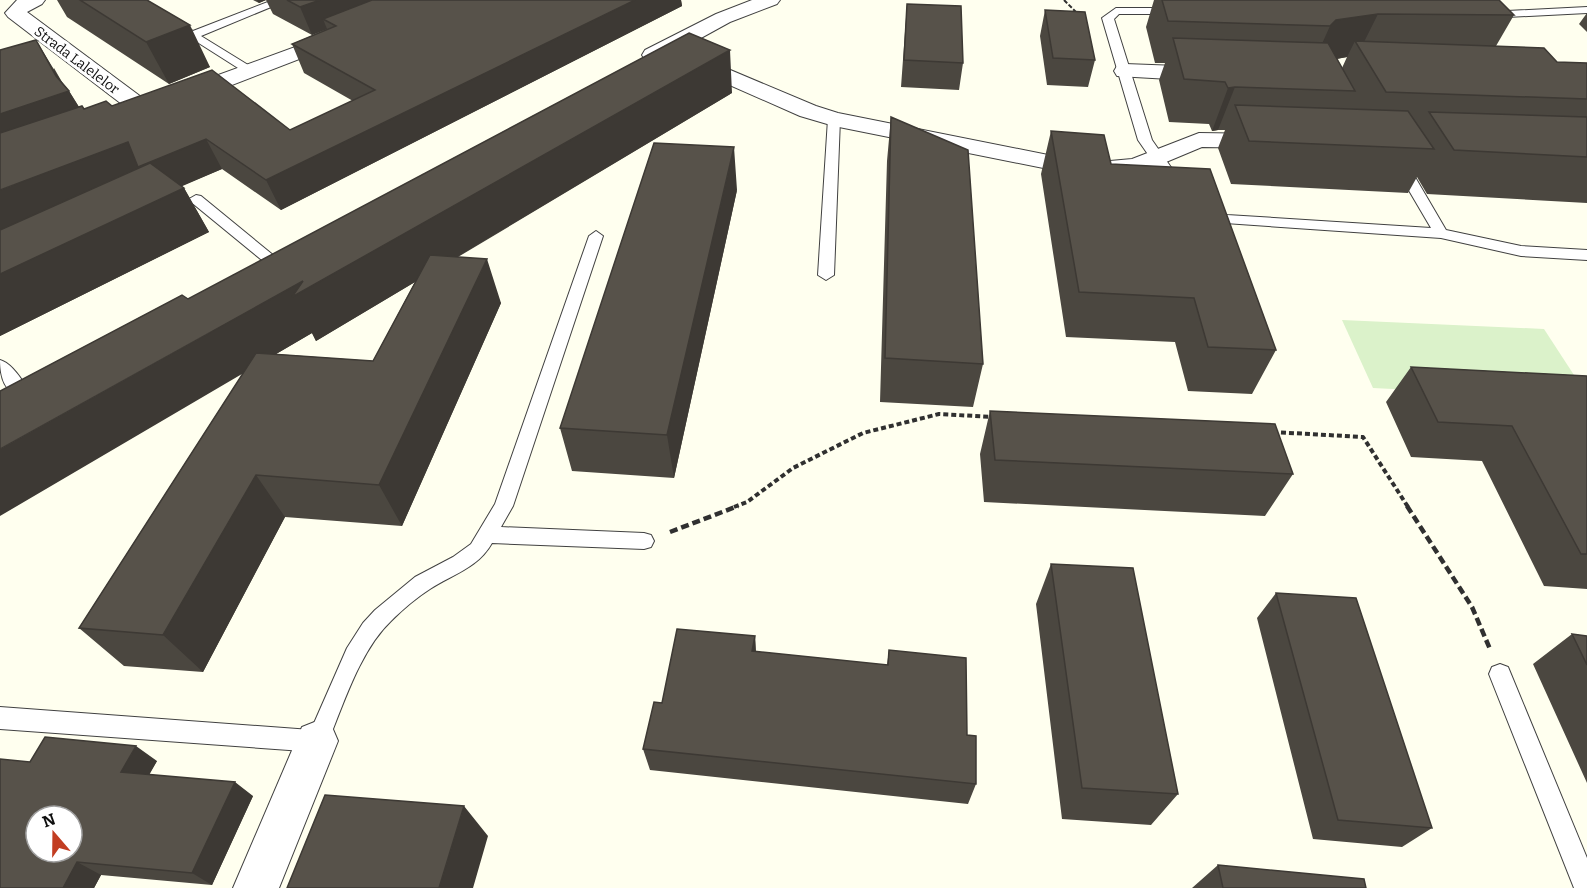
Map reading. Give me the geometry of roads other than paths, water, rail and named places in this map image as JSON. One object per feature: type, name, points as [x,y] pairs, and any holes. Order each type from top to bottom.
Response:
[{"type":"street","points":[[635,65],[723,18],[770,0]]},
{"type":"street","name":"Strada Lalelelor","points":[[26,4],[15,13],[144,110]]},
{"type":"street","points":[[122,118],[357,29]]},
{"type":"street","points":[[666,48],[808,111],[834,120],[1088,170],[1138,165],[1199,140],[1286,141]]},
{"type":"street","points":[[44,60],[67,54]]},
{"type":"street","points":[[1125,71],[1227,74]]},
{"type":"street","points":[[256,888],[317,741]]},
{"type":"lane","points":[[140,2],[157,0]]},
{"type":"lane","points":[[192,35],[283,0]]},
{"type":"lane","points":[[140,2],[249,71]]},
{"type":"lane","points":[[1183,11],[1123,10],[1111,13],[1108,18],[1144,140],[1188,200],[1225,219],[1441,233],[1521,251],[1587,255]]},
{"type":"lane","points":[[1478,14],[1537,14],[1587,10]]},
{"type":"lane","points":[[826,275],[834,120]]},
{"type":"lane","points":[[1399,149],[1441,233]]},
{"type":"lane","points":[[196,199],[268,258]]},
{"type":"lane","points":[[0,718],[317,741],[355,655],[376,623],[396,603],[422,583],[460,563],[478,550],[488,535],[504,506],[596,236]]},
{"type":"lane","points":[[0,366],[19,387]]},
{"type":"lane","points":[[488,535],[644,541]]},
{"type":"lane","points":[[1500,674],[1587,888]]}]
